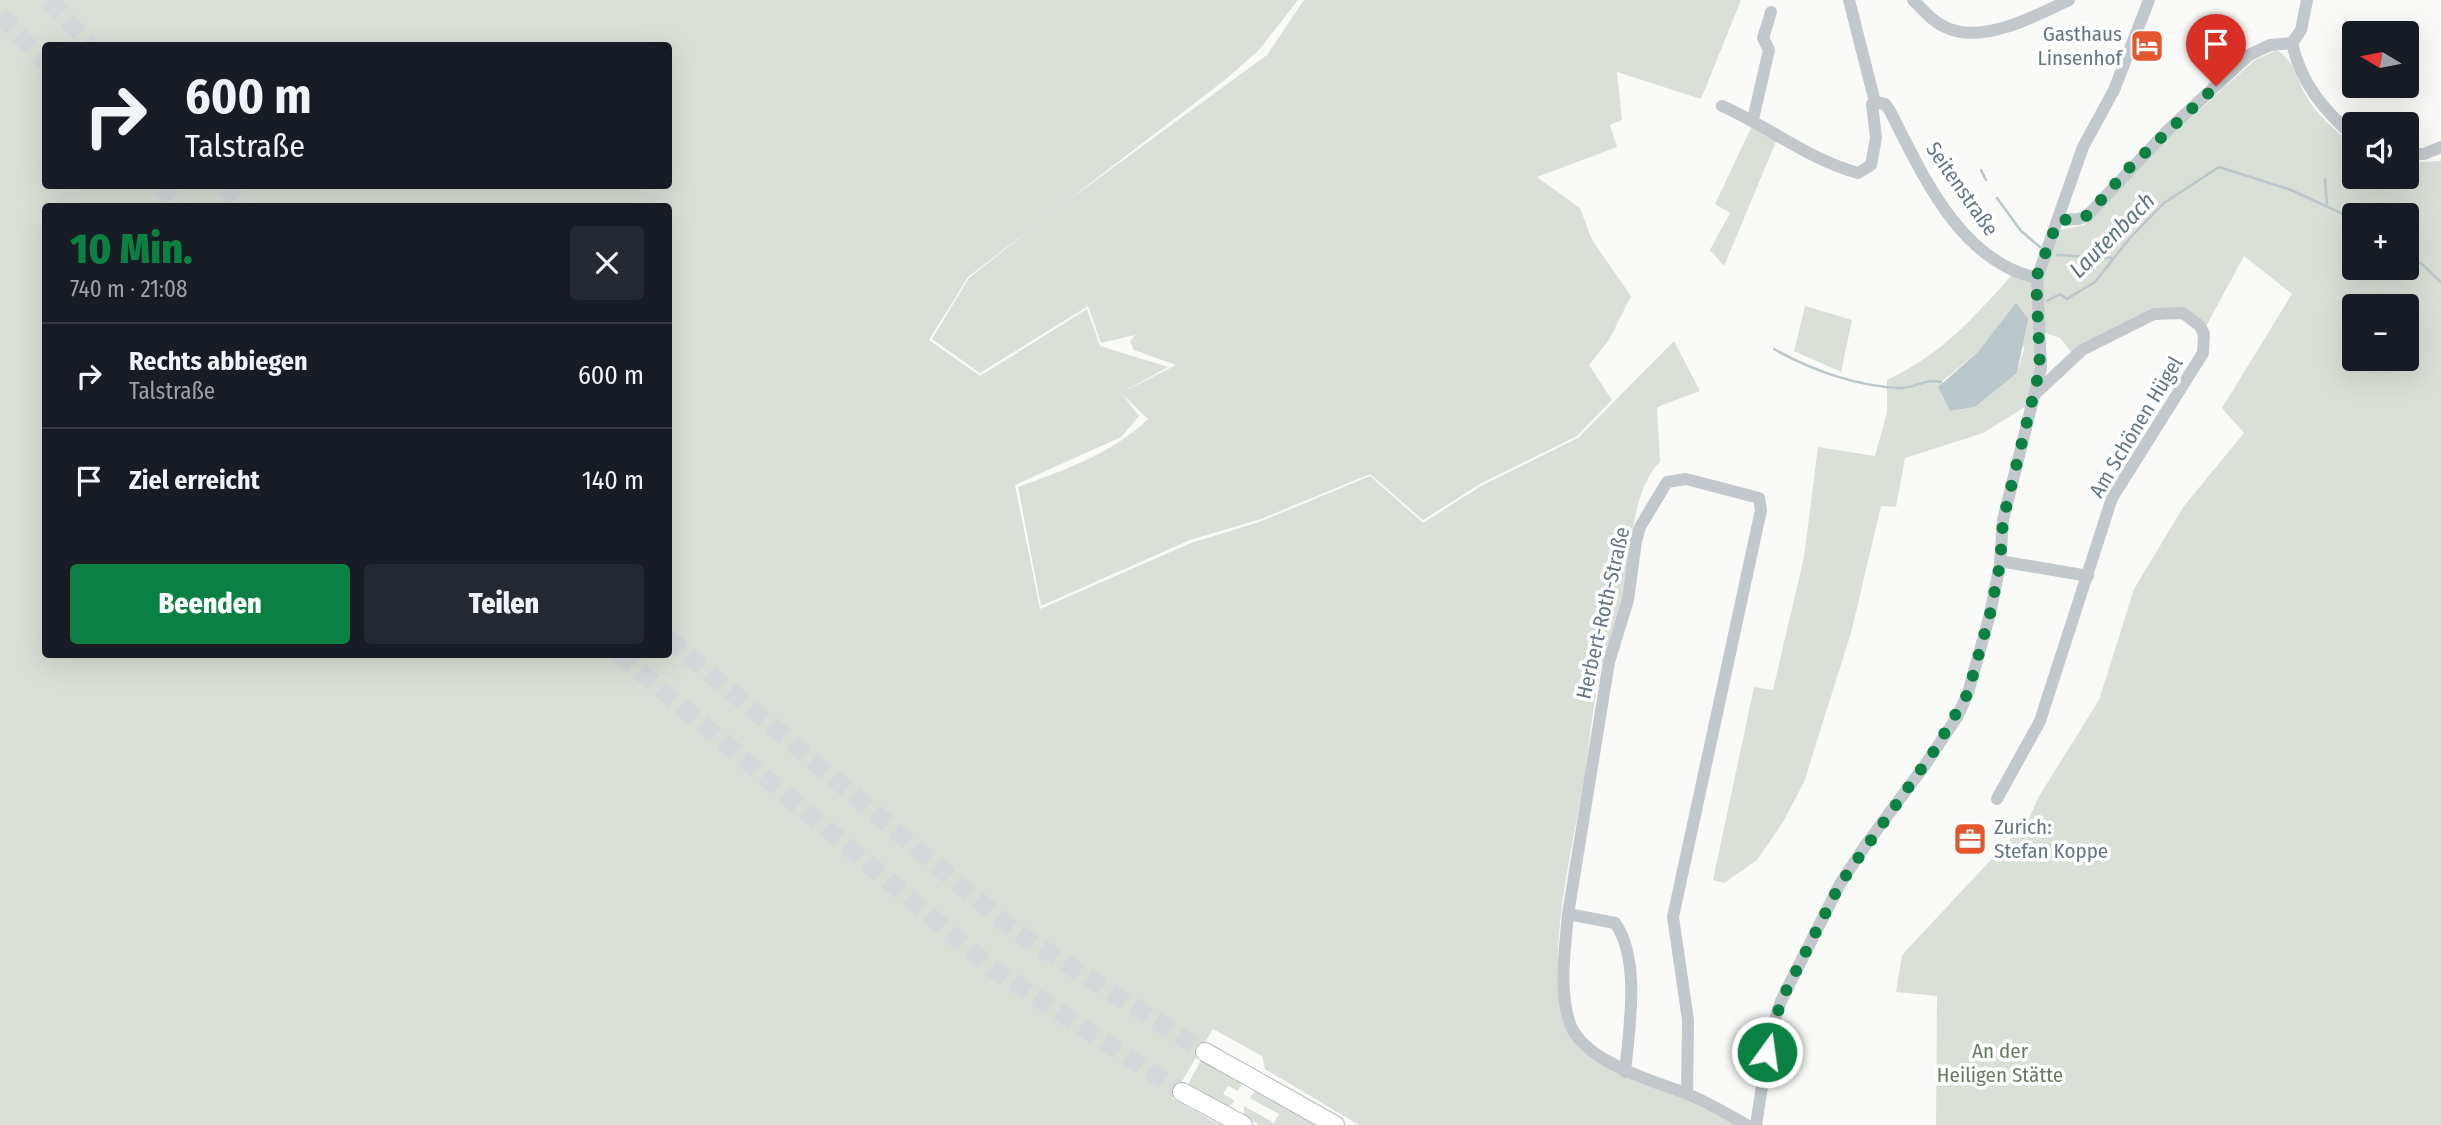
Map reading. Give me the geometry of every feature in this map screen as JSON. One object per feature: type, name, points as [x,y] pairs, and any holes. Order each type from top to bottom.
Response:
[{"type":"highway","points":[[1205,1052],[1335,1125]]},
{"type":"highway","points":[[1182,1092],[1243,1125]]},
{"type":"street","name":"Seitenstraße","points":[[1722,106],[1753,119],[1823,160],[1858,173],[1871,165],[1876,138],[1872,104],[1875,102],[1849,0]]},
{"type":"street","points":[[1913,0],[1930,18],[1948,28],[1966,33],[2007,25],[2069,0]]},
{"type":"street","points":[[1756,1125],[1770,1034],[1781,1001],[1846,874],[1957,717],[1978,663],[2000,561],[2003,520],[2035,393],[2042,349],[2036,278],[2083,146],[2114,90],[2150,0]]},
{"type":"street","points":[[2058,220],[2079,219],[2088,215],[2166,132],[2249,55],[2270,46],[2292,43],[2301,30],[2307,0]]},
{"type":"street","points":[[1753,119],[1769,50],[1763,38],[1771,12]]},
{"type":"street","points":[[2292,43],[2306,85],[2329,115],[2342,126]]},
{"type":"street","name":"Seitenstraße","points":[[1875,102],[1885,104],[1890,111],[1917,164],[1965,235],[1998,264],[2014,273],[2036,278]]},
{"type":"street","points":[[2419,154],[2441,147]]},
{"type":"street","name":"Am Schönen Hügel","points":[[1997,799],[2040,721],[2088,576],[2100,531],[2118,485],[2199,362],[2205,344],[2200,326],[2192,318],[2176,311],[2163,312],[2082,350],[2035,393]]},
{"type":"street","name":"Herbert-Roth-Straße","points":[[1686,1094],[1688,1020],[1673,917],[1758,523],[1759,498],[1686,479],[1675,479],[1667,482],[1640,527],[1628,600],[1609,662],[1568,914],[1564,954],[1569,1022],[1578,1036],[1603,1058],[1625,1072],[1686,1094],[1747,1125]]},
{"type":"street","points":[[2000,561],[2088,576]]},
{"type":"street","points":[[1568,914],[1615,923],[1626,944],[1631,1003],[1625,1072]]},
{"type":"green space","points":[[0,0],[1298,0],[1259,50],[1226,79],[1061,205],[1267,55],[1304,0],[1741,0],[1701,99],[1617,72],[1622,120],[1610,125],[1617,147],[1537,177],[1580,208],[1592,240],[1631,296],[1609,340],[1589,365],[1612,400],[1577,436],[1480,484],[1423,520],[1370,474],[1261,519],[1190,540],[1041,606],[1018,487],[1103,451],[1148,419],[1122,394],[1139,416],[1121,437],[1015,485],[1040,609],[1191,543],[1262,521],[1370,476],[1423,523],[1481,486],[1578,438],[1674,341],[1700,391],[1657,407],[1660,462],[1642,491],[1621,608],[1599,678],[1562,910],[1558,979],[1562,1009],[1570,1035],[1747,1125],[1359,1125],[1265,1069],[1262,1056],[1213,1029],[1172,1098],[1220,1125],[0,1125]],"holes":[[[1045,218],[969,278],[932,339],[980,373],[1088,306],[1101,343],[1135,335],[1130,342],[1134,350],[1176,365],[1121,393],[1168,367],[1100,346],[1087,309],[980,376],[929,340],[968,277]]]},
{"type":"green space","name":"An der Heiligen Stätte","points":[[2277,50],[2288,59],[2314,107],[2342,135],[2342,189],[2419,189],[2419,162],[2441,161],[2441,1125],[1936,1125],[1937,996],[1896,992],[1902,955],[2029,819],[2038,798],[2099,700],[2134,589],[2184,506],[2244,433],[2222,408],[2292,294],[2244,256],[2203,332],[2182,316],[2165,315],[2072,353],[2060,338],[2041,331],[2033,402],[1983,433],[1905,458],[1896,507],[1881,506],[1851,633],[1804,782],[1783,822],[1757,860],[1724,883],[1713,880],[1754,687],[1773,690],[1804,557],[1818,447],[1875,456],[1887,412],[1887,380],[1925,358],[1956,334],[2014,273],[2037,278],[2049,245],[2061,230],[2084,225],[2166,140],[2255,60]],"holes":[[[2016,304],[2024,350],[2017,373],[1975,407],[1951,411],[1941,394],[1941,382],[1977,353]]]},
{"type":"green space","points":[[1752,126],[1777,139],[1724,266],[1710,250],[1730,213],[1715,204]]},
{"type":"green space","points":[[1805,306],[1852,320],[1841,372],[1794,351]]},
{"type":"green space","points":[[1202,1058],[1243,1082],[1238,1091],[1228,1086],[1223,1094],[1235,1101],[1228,1107],[1188,1085]]},
{"type":"green space","points":[[1256,1090],[1322,1125],[1259,1125],[1244,1116],[1244,1106],[1274,1123],[1279,1114],[1250,1098]]},
{"type":"shaded area","points":[[2016,303],[2028,319],[2017,373],[1975,407],[1950,411],[1938,387],[1977,353]]},
{"type":"waterway","name":"Lautenbach","points":[[2047,301],[2060,294],[2067,299],[2095,282],[2129,239],[2164,203],[2219,167],[2291,190],[2342,213]]},
{"type":"waterway","points":[[1981,170],[1986,180]]},
{"type":"waterway","points":[[2325,179],[2327,205]]},
{"type":"waterway","points":[[1997,198],[2021,231],[2040,247]]},
{"type":"waterway","points":[[2057,255],[2112,258]]},
{"type":"waterway","name":"Lautenbach","points":[[2419,263],[2441,282]]},
{"type":"waterway","name":"Lautenbach","points":[[1774,349],[1818,370],[1867,384],[1904,388],[1930,381],[1941,382]]},
{"type":"tunnel","points":[[49,0],[87,42]]},
{"type":"tunnel","points":[[0,15],[42,59]]},
{"type":"tunnel","points":[[163,189],[176,203]]},
{"type":"tunnel","points":[[226,189],[240,203]]},
{"type":"tunnel","points":[[672,641],[1012,929],[1205,1052]]},
{"type":"tunnel","points":[[624,658],[993,969],[1182,1092]]},
{"type":"place","name":"Gasthaus Linsenhof","points":[[2147,46]]},
{"type":"place","name":"Zurich: Stefan Koppe","points":[[1970,839]]},
{"type":"route","points":[[1767,1052],[1781,1001],[1840,884],[1925,765],[1957,717],[1968,693],[1990,614],[2000,564],[2003,520],[2040,368],[2042,338],[2036,300],[2036,278],[2058,220],[2079,219],[2088,215],[2130,167],[2216,86]]}]
